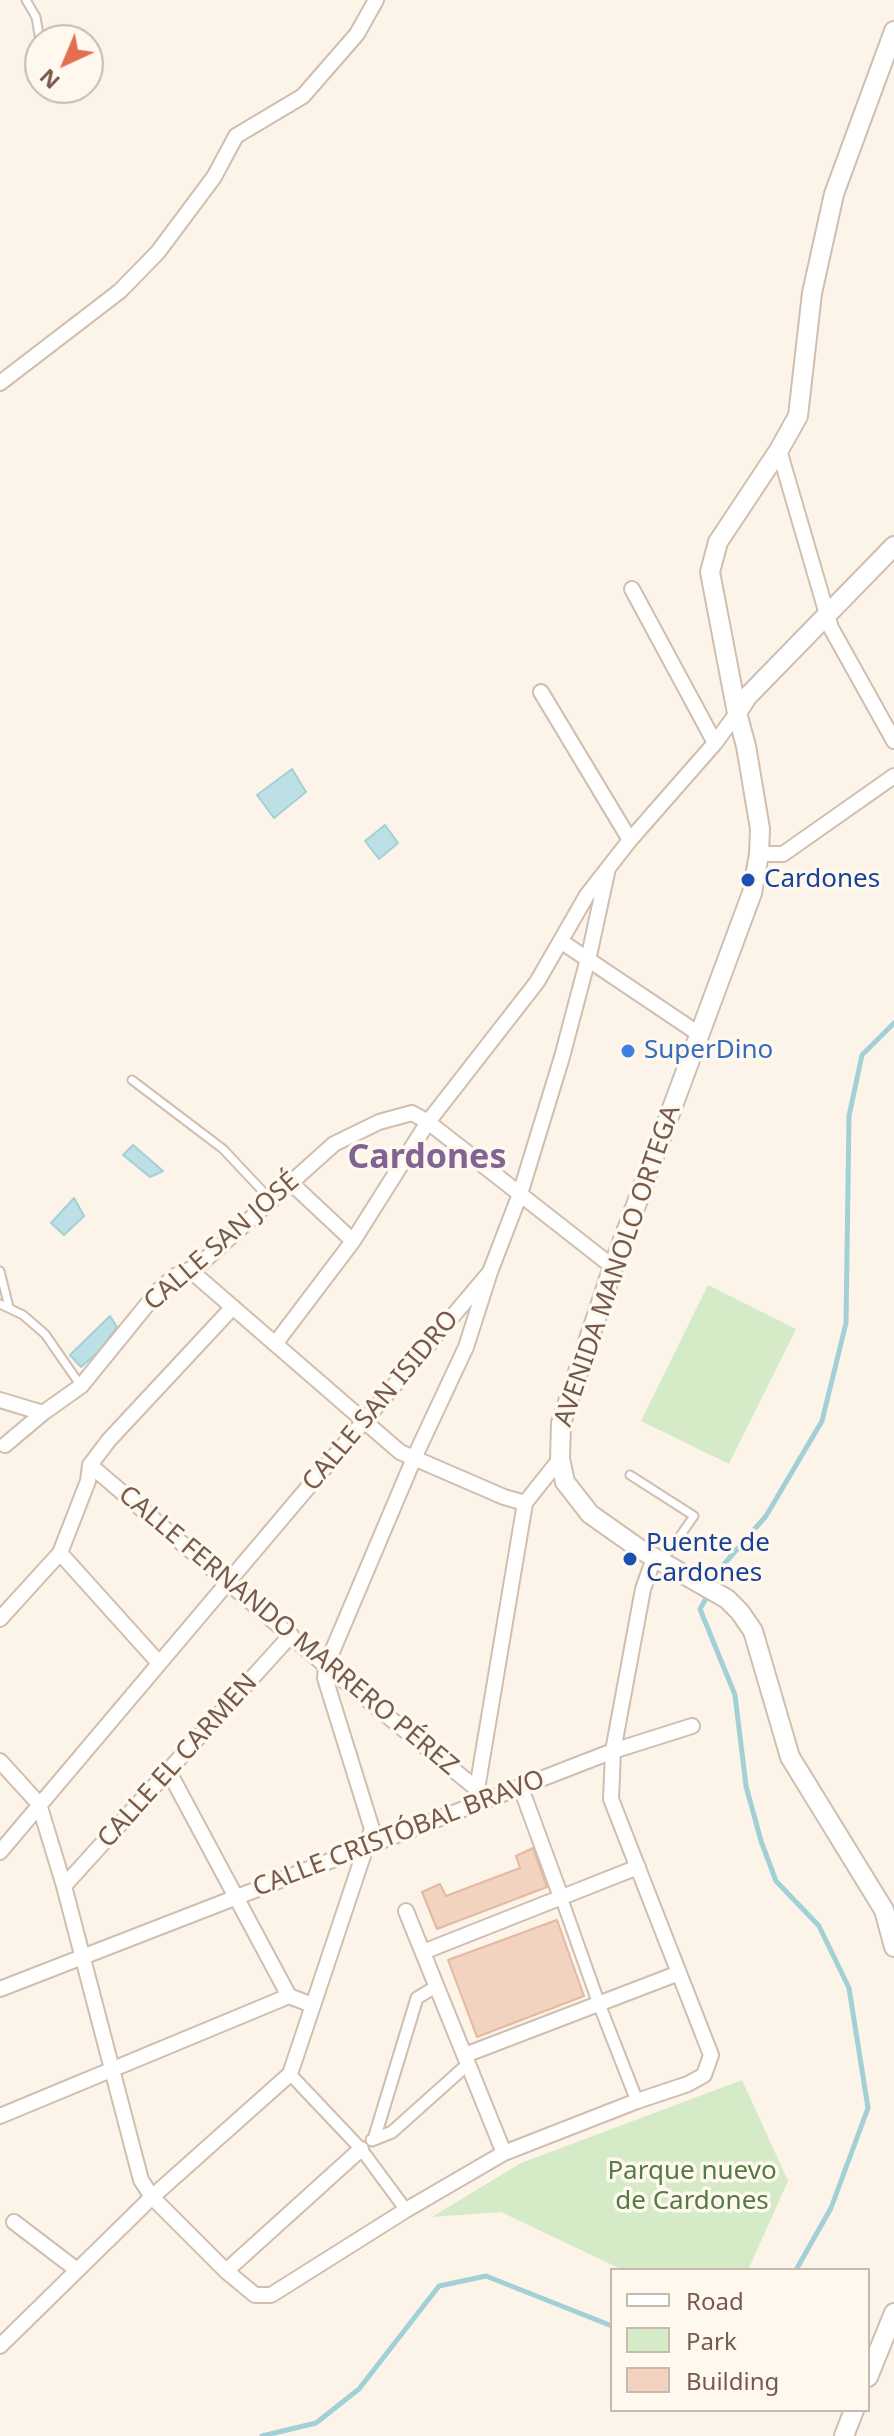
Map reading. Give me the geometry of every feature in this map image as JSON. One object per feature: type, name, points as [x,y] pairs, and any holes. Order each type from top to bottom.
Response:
[{"type":"street","points":[[0,383],[130,281],[158,252],[214,177],[236,136],[303,96],[357,34],[376,0]]},
{"type":"street","name":"AVENIDA MANOLO ORTEGA","points":[[894,31],[834,194],[812,293],[798,416],[718,542],[710,572],[760,829],[752,893],[613,1267],[561,1423],[560,1459],[565,1482],[590,1514],[658,1560],[727,1599],[740,1612],[753,1631],[790,1757],[884,1910],[894,1947]]},
{"type":"street","points":[[779,450],[831,628],[894,741]]},
{"type":"street","points":[[275,1344],[353,1241],[428,1122],[537,982],[587,895],[630,840],[715,743],[747,697],[894,546]]},
{"type":"street","points":[[632,589],[715,743]]},
{"type":"street","points":[[728,666],[752,676],[771,673]]},
{"type":"street","points":[[541,692],[630,840]]},
{"type":"street","points":[[759,854],[783,854],[894,776]]},
{"type":"street","name":"CALLE SAN ISIDRO","points":[[0,1852],[490,1272],[520,1194],[562,1057],[608,868]]},
{"type":"street","points":[[562,942],[699,1034]]},
{"type":"street","name":"CALLE SAN JOSÉ","points":[[5,1445],[81,1386],[159,1290],[175,1276],[191,1271],[334,1144],[379,1122],[412,1113],[428,1122]]},
{"type":"street","points":[[428,1122],[613,1267]]},
{"type":"street","points":[[290,1182],[353,1241]]},
{"type":"street","points":[[191,1271],[400,1452],[525,1503]]},
{"type":"street","points":[[0,2346],[152,2197],[290,2074],[372,1829],[325,1678],[326,1666],[415,1456],[466,1347],[490,1272]]},
{"type":"street","points":[[0,1619],[60,1553],[88,1481],[90,1465],[109,1440],[233,1307]]},
{"type":"street","points":[[0,1400],[43,1413]]},
{"type":"street","points":[[479,1795],[525,1503],[560,1459]]},
{"type":"street","name":"CALLE FERNANDO MARRERO PÉREZ","points":[[90,1465],[479,1795]]},
{"type":"street","points":[[60,1553],[159,1663]]},
{"type":"street","points":[[0,1761],[39,1804],[114,2070],[141,2180],[152,2197],[226,2271],[255,2295],[271,2295],[504,2153],[688,2084],[704,2075],[711,2055],[611,1799],[613,1751],[643,1589],[658,1560]]},
{"type":"street","name":"CALLE EL CARMEN","points":[[64,1886],[291,1635]]},
{"type":"street","name":"CALLE CRISTÓBAL BRAVO","points":[[0,1989],[366,1848],[479,1795],[521,1788],[613,1751],[692,1726]]},
{"type":"street","points":[[169,1772],[289,1996],[312,2005]]},
{"type":"street","points":[[521,1788],[637,2101]]},
{"type":"street","points":[[423,1952],[638,1867]]},
{"type":"street","points":[[406,1911],[504,2153]]},
{"type":"street","points":[[226,2271],[361,2149],[374,2139],[392,2132],[466,2060],[679,1973]]},
{"type":"street","points":[[374,2139],[417,1998],[437,1986]]},
{"type":"street","points":[[0,2116],[289,1996]]},
{"type":"street","points":[[290,2074],[361,2149],[406,2210]]},
{"type":"street","points":[[14,2222],[77,2270]]},
{"type":"street","points":[[870,2372],[894,2313]]},
{"type":"street","points":[[844,2436],[853,2412]]},
{"type":"lane","points":[[26,0],[37,24]]},
{"type":"lane","points":[[132,1080],[223,1149],[271,1200]]},
{"type":"lane","points":[[0,1271],[9,1307]]},
{"type":"lane","points":[[0,1304],[23,1315],[45,1334],[81,1386]]},
{"type":"lane","points":[[630,1475],[694,1516],[658,1560]]},
{"type":"green space","points":[[708,1285],[796,1329],[729,1464],[641,1421]]},
{"type":"green space","name":"Parque nuevo de Cardones","points":[[742,2080],[788,2181],[749,2268],[619,2268],[501,2212],[432,2217],[521,2163]]},
{"type":"water","points":[[292,769],[306,792],[274,818],[257,795]]},
{"type":"water","points":[[385,825],[398,843],[379,859],[365,841]]},
{"type":"water","points":[[133,1145],[163,1171],[150,1177],[123,1155]]},
{"type":"water","points":[[74,1198],[84,1216],[64,1235],[51,1223]]},
{"type":"water","points":[[110,1316],[117,1327],[98,1352],[81,1367],[70,1355]]},
{"type":"building","points":[[533,1848],[547,1887],[437,1929],[422,1892],[440,1884],[446,1896],[520,1868],[516,1856]]},
{"type":"building","points":[[557,1920],[584,1996],[477,2037],[448,1960]]},
{"type":"waterway","points":[[713,1586],[725,1563],[766,1516],[822,1421],[846,1323],[849,1116],[862,1055],[894,1023]]},
{"type":"waterway","points":[[708,1595],[700,1609],[735,1695],[746,1786],[761,1841],[776,1881],[819,1926],[849,1988],[868,2108],[831,2208],[797,2268]]},
{"type":"waterway","points":[[262,2436],[316,2423],[359,2389],[439,2286],[486,2276],[610,2325]]},
{"type":"place","name":"Cardones","points":[[748,880]]},
{"type":"place","name":"SuperDino","points":[[628,1051]]},
{"type":"place","name":"Puente de Cardones","points":[[630,1559]]},
{"type":"district","name":"Cardones","points":[[427,1158]]}]
